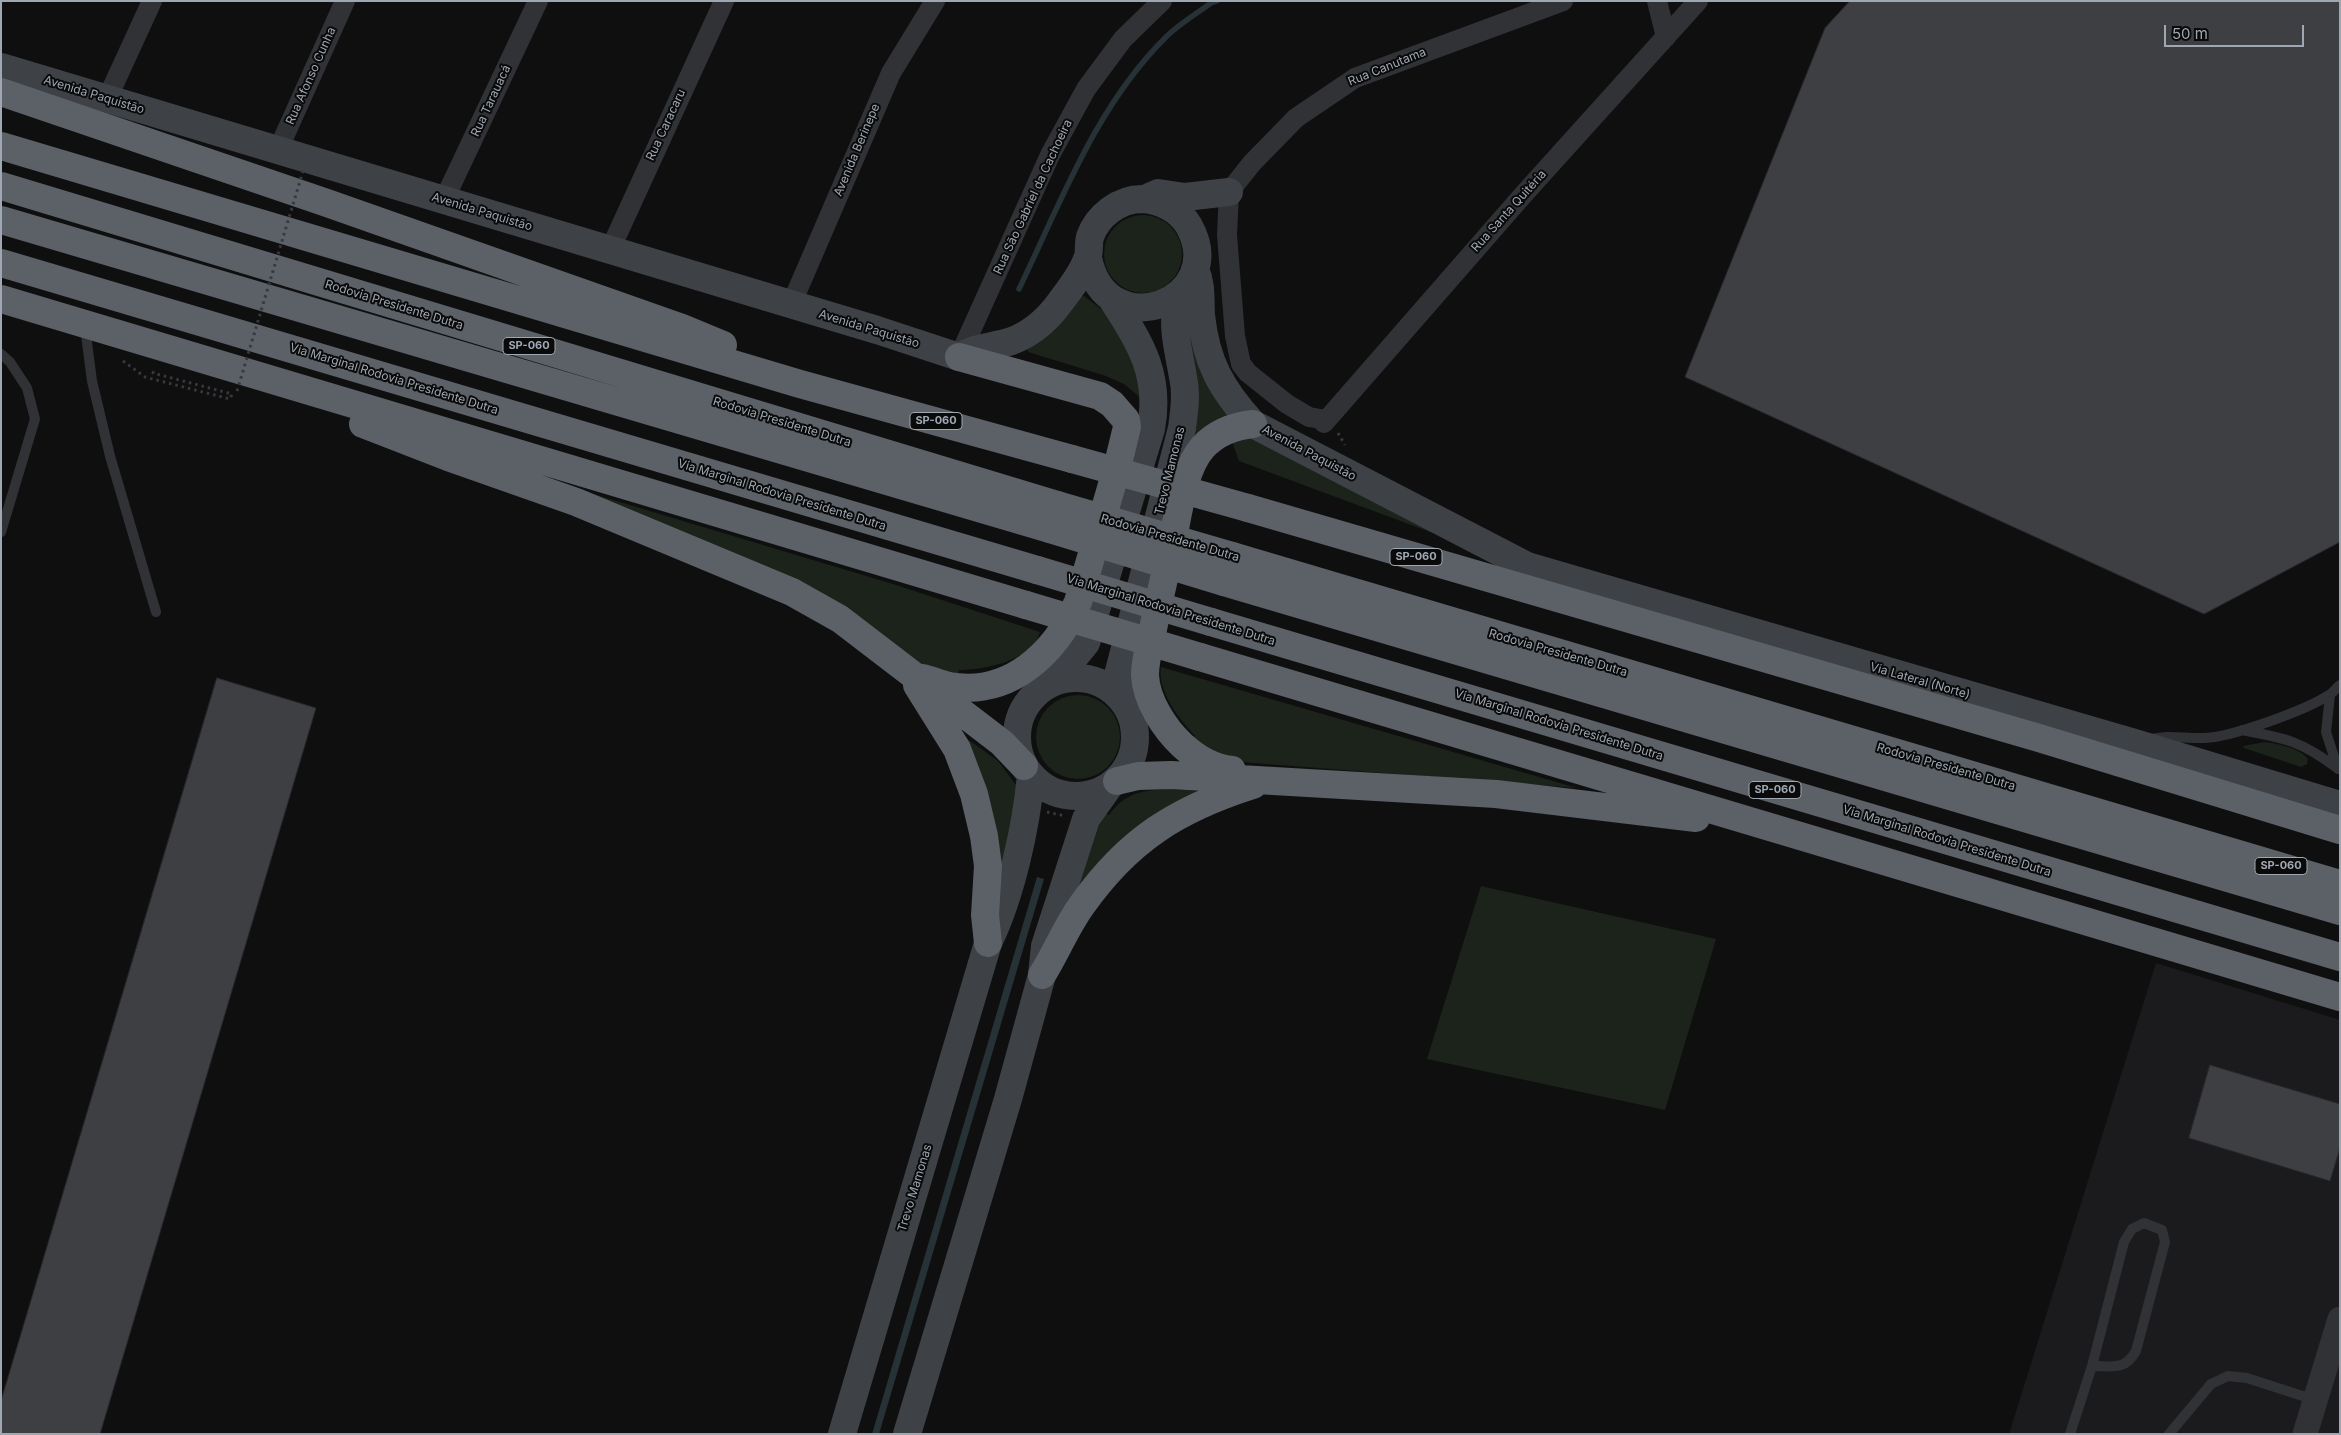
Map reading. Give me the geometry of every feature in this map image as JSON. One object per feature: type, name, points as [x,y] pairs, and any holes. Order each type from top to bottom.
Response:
[{"type":"highway","points":[[1,92],[327,202],[682,328],[721,344],[800,384]]},
{"type":"highway","name":"SP-060","points":[[1,146],[800,384],[1248,508],[2039,738],[2340,830]]},
{"type":"highway","name":"Rodovia Presidente Dutra","points":[[1,186],[1054,517],[2340,911]]},
{"type":"highway","name":"Rodovia Presidente Dutra","points":[[1,220],[1054,517]]},
{"type":"highway","name":"Via Marginal Rodovia Presidente Dutra","points":[[1,263],[2340,957]]},
{"type":"highway","points":[[1,299],[2340,997]]},
{"type":"highway","points":[[910,673],[949,686],[976,687],[1009,679],[1023,671],[1050,648],[1069,622],[1078,602],[1118,464],[1126,427],[1126,420],[1112,404],[1100,396],[959,357]]},
{"type":"highway","points":[[297,388],[329,411],[448,457],[576,502],[792,592],[840,619],[1002,743],[1027,771]]},
{"type":"highway","points":[[1253,424],[1232,427],[1208,442],[1198,454],[1187,476],[1155,619],[1145,676],[1148,694],[1166,727],[1190,752],[1205,761],[1225,769],[1246,772],[1268,780]]},
{"type":"highway","name":"Rodovia Presidente Dutra","points":[[1228,569],[2340,884]]},
{"type":"highway","points":[[910,673],[957,749],[974,794],[984,836],[988,866],[985,915],[988,943]]},
{"type":"highway","points":[[1112,784],[1138,776],[1162,775],[1496,794],[1775,828]]},
{"type":"highway","points":[[1042,975],[1081,907],[1129,850],[1154,830],[1190,810],[1218,796],[1268,780]]},
{"type":"main road","name":"Avenida Paquistão","points":[[1,68],[791,304],[959,357],[974,348],[1003,344],[1034,329],[1049,317],[1061,302],[1088,258],[1091,235],[1102,217],[1120,204],[1140,199],[1161,202],[1182,216],[1195,238],[1197,259],[1195,270],[1200,280],[1201,313],[1211,364],[1223,388],[1253,424],[1501,552]]},
{"type":"main road","points":[[1140,199],[1158,194],[1185,197],[1229,192]]},
{"type":"main road","name":"Trevo Mamonas","points":[[1055,681],[1086,643],[1151,429],[1154,412],[1153,388],[1140,344],[1112,299],[1097,284],[1091,272],[1088,258]]},
{"type":"main road","name":"Trevo Mamonas","points":[[1112,299],[1141,309],[1155,307],[1178,296],[1187,286],[1195,270]]},
{"type":"main road","name":"Trevo Mamonas","points":[[1042,975],[1045,946],[1086,819],[1112,784],[1126,771],[1135,748],[1134,722],[1124,702],[1118,675],[1182,428],[1185,408],[1184,379],[1174,335],[1174,313],[1178,296]]},
{"type":"main road","name":"Via Lateral (Norte)","points":[[1501,552],[1527,566],[2138,744],[2340,805]]},
{"type":"main road","name":"Trevo Mamonas","points":[[842,1434],[988,943],[999,919],[1016,856],[1028,801],[1027,771],[1017,743],[1017,727],[1022,712],[1030,699],[1041,689],[1055,681],[1070,678],[1086,678],[1107,687],[1124,702]]},
{"type":"main road","points":[[1027,771],[1049,790],[1072,797],[1090,795],[1112,784]]},
{"type":"main road","points":[[907,1434],[1008,1099],[1042,975]]},
{"type":"street","points":[[107,99],[152,1]]},
{"type":"street","name":"Rua Afonso Cunha","points":[[278,150],[345,1]]},
{"type":"street","name":"Rua Tarauacá","points":[[444,200],[538,1]]},
{"type":"street","name":"Rua Caracaru","points":[[610,250],[724,1]]},
{"type":"street","name":"Avenida Berinepe","points":[[791,304],[891,73],[935,1]]},
{"type":"street","name":"Rua São Gabriel da Cachoeira","points":[[959,357],[1050,155],[1086,89],[1123,39],[1162,1]]},
{"type":"street","name":"Rua Canutama","points":[[1229,192],[1252,163],[1296,118],[1355,78],[1563,1]]},
{"type":"street","points":[[1657,1],[1666,37]]},
{"type":"street","name":"Rua Santa Quitéria","points":[[1229,192],[1226,235],[1235,336],[1241,364],[1248,373],[1287,404],[1309,417],[1325,421],[1523,195],[1698,1]]},
{"type":"street","points":[[2305,1434],[2340,1319]]},
{"type":"lane","points":[[84,324],[92,381],[110,456],[156,612]]},
{"type":"lane","points":[[1,354],[10,362],[27,388],[35,419],[1,532]]},
{"type":"lane","points":[[2138,744],[2162,736],[2206,738],[2240,730],[2283,717],[2330,695],[2340,684]]},
{"type":"lane","points":[[2330,695],[2326,732],[2338,770]]},
{"type":"lane","points":[[2240,730],[2278,736],[2297,742],[2316,752],[2338,770]]},
{"type":"lane","points":[[2070,1434],[2092,1366],[2124,1242],[2132,1229],[2144,1223],[2162,1230],[2164,1242],[2136,1352],[2130,1362],[2120,1366],[2092,1366]]},
{"type":"lane","points":[[2169,1434],[2212,1384],[2228,1376],[2247,1378],[2315,1400]]},
{"type":"path","points":[[173,373],[237,391],[303,171]]},
{"type":"path","points":[[145,376],[230,399],[232,394],[153,373],[155,368],[164,370]]},
{"type":"shaded area","points":[[1143,215],[1158,218],[1171,226],[1179,239],[1182,254],[1179,269],[1171,282],[1158,290],[1143,293],[1128,290],[1115,282],[1107,269],[1104,254],[1107,239],[1115,226],[1128,218]]},
{"type":"shaded area","points":[[1084,296],[1105,312],[1129,346],[1143,400],[1124,384],[1106,376],[1028,352],[1026,345],[1078,297]]},
{"type":"shaded area","points":[[1190,313],[1228,414],[1192,442],[1187,337]]},
{"type":"shaded area","points":[[1250,437],[1465,545],[1239,461],[1231,439]]},
{"type":"shaded area","points":[[560,484],[893,584],[1040,632],[1028,650],[1006,662],[993,666],[959,670],[958,678],[930,670]]},
{"type":"shaded area","points":[[1161,667],[1577,788],[1240,762],[1221,758],[1192,738],[1195,736],[1170,704],[1162,686]]},
{"type":"shaded area","points":[[1078,695],[1094,698],[1108,707],[1117,721],[1120,737],[1117,753],[1108,767],[1094,776],[1078,779],[1062,776],[1048,767],[1039,753],[1036,737],[1039,721],[1048,707],[1062,698]]},
{"type":"shaded area","points":[[955,730],[998,761],[1019,789],[1002,867]]},
{"type":"shaded area","points":[[2265,742],[2288,747],[2300,752],[2308,759],[2307,764],[2301,767],[2244,748],[2243,746]]},
{"type":"shaded area","points":[[1166,789],[1202,791],[1074,894],[1091,842],[1104,813],[1109,815],[1121,802],[1134,794]]},
{"type":"shaded area","points":[[1037,877],[1044,879],[879,1434],[872,1434]]},
{"type":"shaded area","points":[[1481,886],[1716,939],[1665,1110],[1427,1059]]},
{"type":"shaded area","points":[[2156,963],[2340,1020],[2340,1434],[2009,1434]]},
{"type":"building","points":[[1850,1],[2340,1],[2340,542],[2204,614],[1685,377],[1825,28]]},
{"type":"building","points":[[217,678],[316,708],[100,1434],[1,1434],[1,1401]]},
{"type":"building","points":[[2210,1065],[2340,1104],[2340,1148],[2330,1181],[2189,1138]]},
{"type":"waterway","points":[[1019,289],[1082,156],[1119,93],[1141,64],[1166,37],[1188,19],[1217,1]]}]
